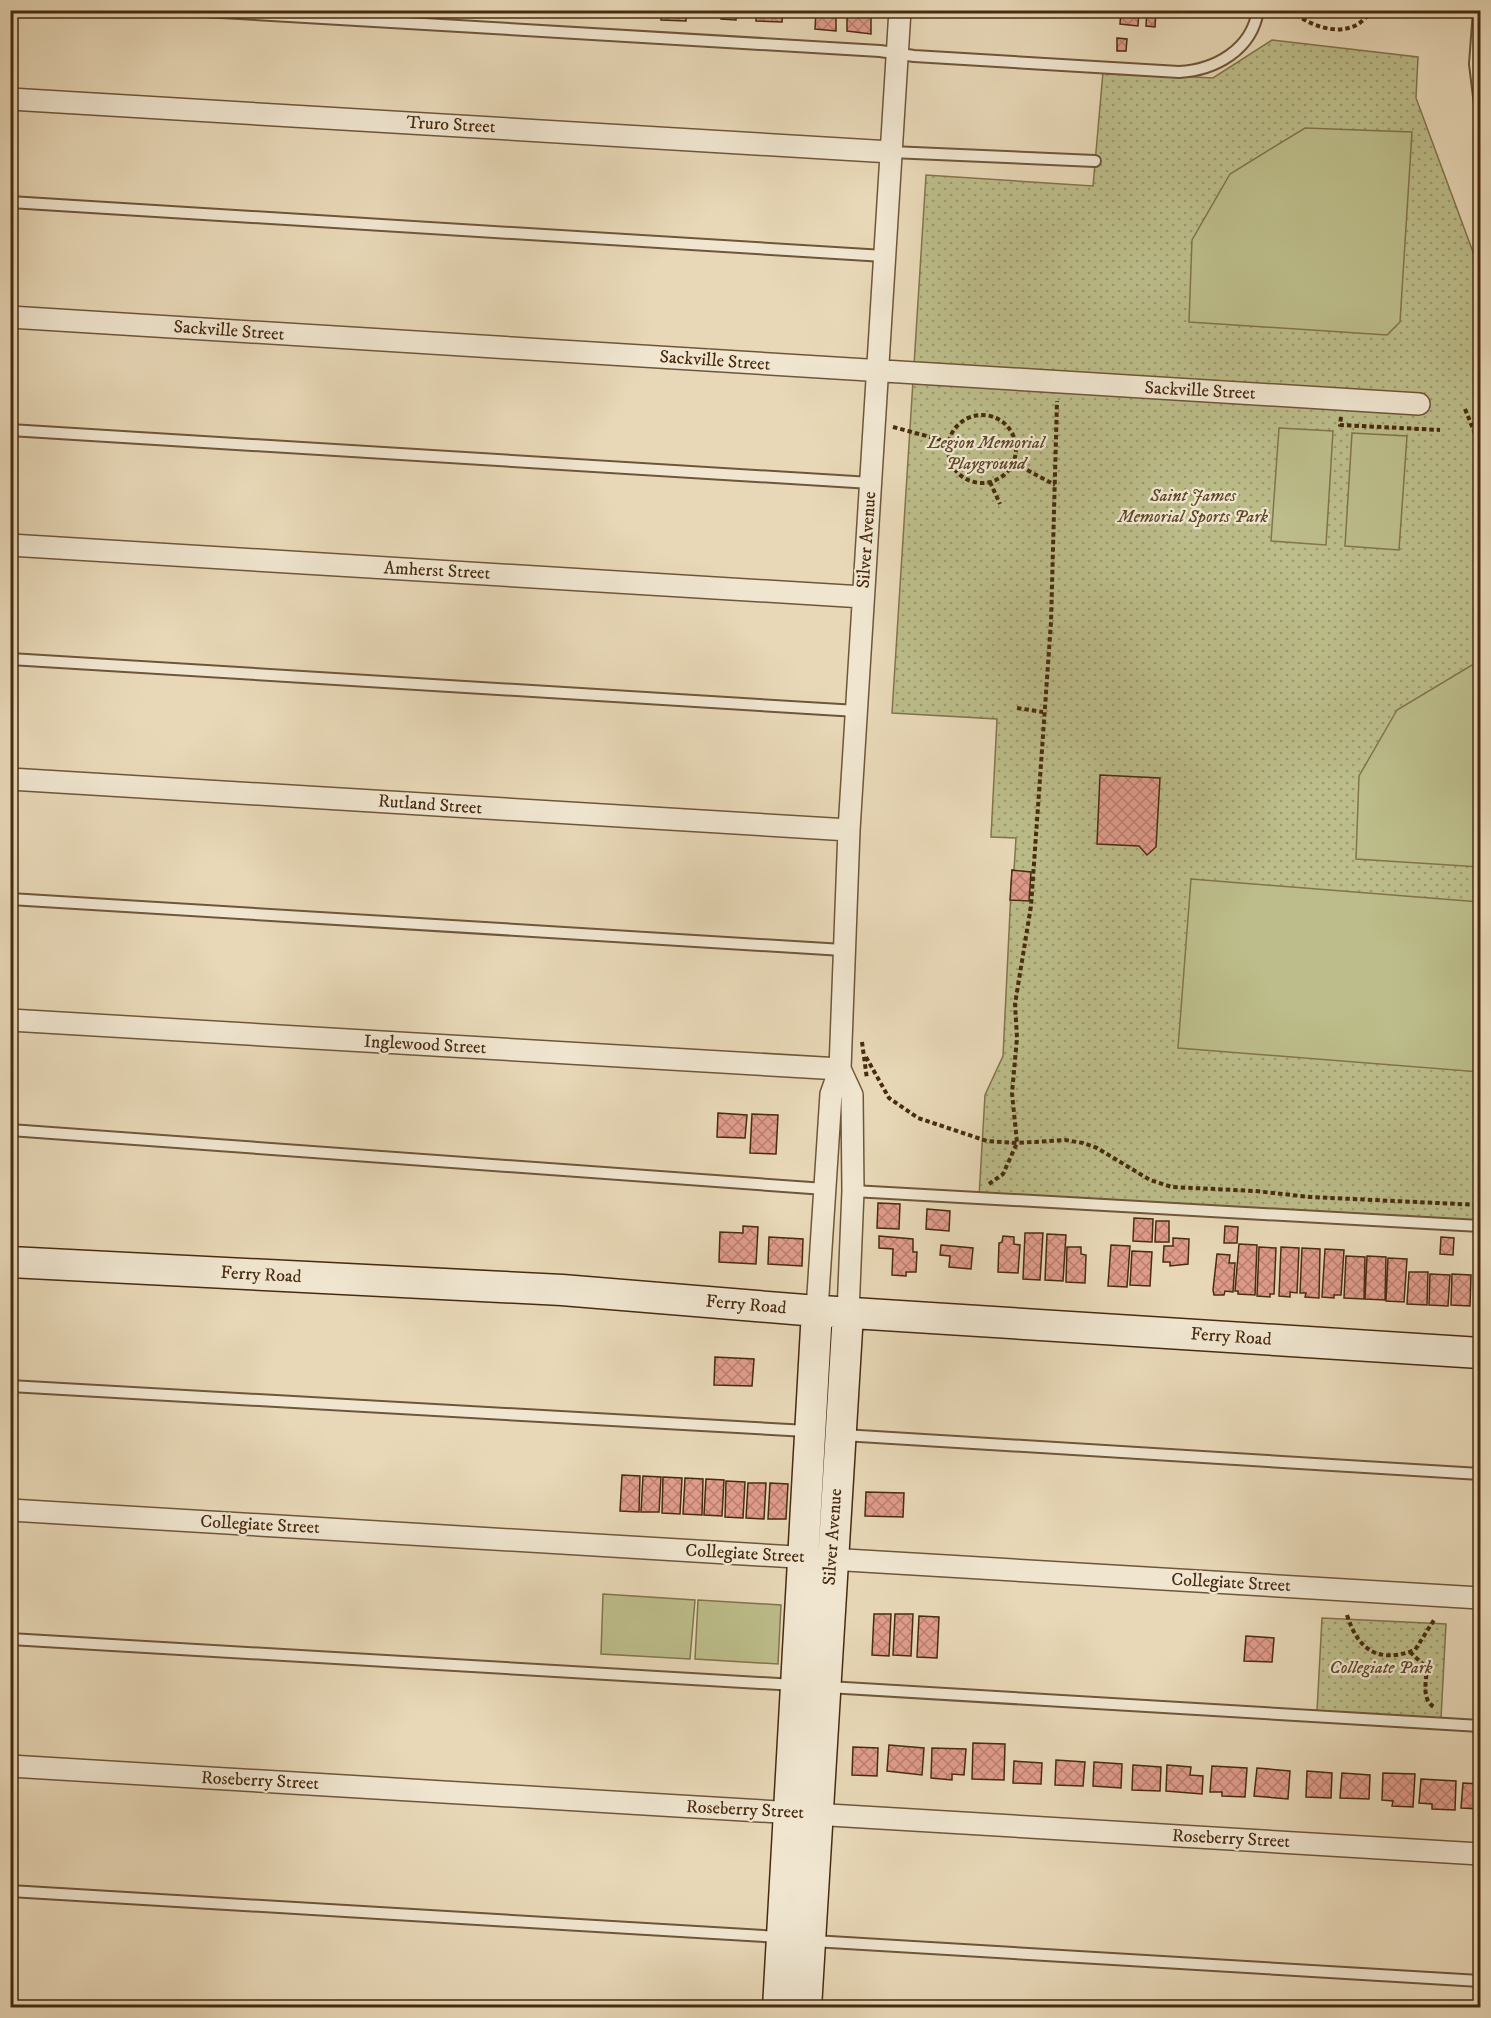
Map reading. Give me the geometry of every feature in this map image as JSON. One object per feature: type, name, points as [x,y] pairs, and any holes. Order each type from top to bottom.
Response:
[{"type":"main road","name":"Ferry Road","points":[[10,1262],[562,1290],[848,1313],[1480,1353]]},
{"type":"main road","name":"Silver Avenue","points":[[806,2007],[796,1939],[817,1558],[810,1431],[817,1310]]},
{"type":"main road","name":"Silver Avenue","points":[[817,1558],[840,1435],[848,1313]]},
{"type":"main road","name":"Silver Avenue","points":[[778,2007],[796,1939]]},
{"type":"street","name":"Silver Avenue","points":[[817,1310],[831,1094],[840,1069],[849,831],[900,10]]},
{"type":"street","name":"Truro Street","points":[[10,99],[891,152]]},
{"type":"street","name":"Sackville Street","points":[[10,317],[1419,404]]},
{"type":"street","name":"Amherst Street","points":[[10,545],[863,597]]},
{"type":"street","name":"Rutland Street","points":[[10,779],[849,831]]},
{"type":"street","name":"Inglewood Street","points":[[10,1020],[840,1069]]},
{"type":"street","name":"Silver Avenue","points":[[840,1069],[852,1095],[853,1191],[848,1313]]},
{"type":"street","name":"Collegiate Street","points":[[10,1510],[1480,1598]]},
{"type":"street","name":"Roseberry Street","points":[[10,1766],[1480,1854]]},
{"type":"lane","points":[[187,10],[1194,72],[1206,70],[1236,51],[1252,30],[1258,10]]},
{"type":"lane","points":[[1479,10],[1475,64],[1480,105]]},
{"type":"lane","points":[[891,152],[1095,161]]},
{"type":"lane","points":[[10,202],[884,256]]},
{"type":"lane","points":[[10,430],[871,483]]},
{"type":"lane","points":[[10,659],[857,711]]},
{"type":"lane","points":[[10,899],[843,950]]},
{"type":"lane","points":[[10,1130],[825,1189]]},
{"type":"lane","points":[[853,1191],[1480,1226]]},
{"type":"lane","points":[[10,1386],[810,1431]]},
{"type":"lane","points":[[840,1435],[1480,1474]]},
{"type":"lane","points":[[10,1639],[1480,1726]]},
{"type":"lane","points":[[10,1891],[1480,1981]]},
{"type":"path","points":[[1290,10],[1313,24],[1340,30],[1363,21],[1371,10]]},
{"type":"path","points":[[966,1196],[1003,1174],[1017,1143],[1012,1093],[1017,1038],[1015,1004],[1030,927],[1051,622],[1058,382]]},
{"type":"path","points":[[1343,399],[1340,425],[1440,430]]},
{"type":"path","points":[[1465,409],[1480,446]]},
{"type":"path","points":[[993,416],[1003,422],[1015,439],[1017,450],[1014,462],[1003,477],[990,482],[972,482],[961,477],[949,457],[949,442],[959,424],[969,417],[993,416]]},
{"type":"path","points":[[892,426],[949,442]]},
{"type":"path","points":[[1014,462],[1055,484]]},
{"type":"path","points":[[990,482],[1000,504]]},
{"type":"path","points":[[1017,708],[1043,712]]},
{"type":"path","points":[[864,1050],[878,1081],[890,1098],[908,1113],[975,1139],[1017,1143],[1065,1140],[1083,1143],[1097,1148],[1150,1180],[1172,1187],[1255,1191],[1310,1197],[1480,1205]]},
{"type":"path","points":[[1347,1615],[1358,1641],[1370,1650],[1384,1655],[1410,1652],[1420,1643],[1434,1620]]},
{"type":"path","points":[[1410,1652],[1426,1668],[1425,1696],[1432,1706],[1438,1708],[1444,1724]]},
{"type":"green space","name":"Saint James Memorial Sports Park","points":[[1272,40],[1418,57],[1416,98],[1480,271],[1480,1226],[979,1197],[985,1095],[1003,1056],[1012,870],[1014,870],[1016,838],[991,837],[997,719],[892,713],[926,175],[1093,186],[1103,72],[1213,78]]},
{"type":"green space","points":[[1305,128],[1412,132],[1400,322],[1387,335],[1189,322],[1192,240],[1230,174]]},
{"type":"green space","points":[[1279,428],[1333,431],[1326,545],[1271,541]]},
{"type":"green space","points":[[1352,433],[1407,436],[1399,550],[1345,546]]},
{"type":"green space","points":[[1472,665],[1480,665],[1480,867],[1356,859],[1359,776],[1397,710]]},
{"type":"green space","points":[[1191,879],[1480,902],[1480,1072],[1178,1048]]},
{"type":"green space","points":[[603,1594],[695,1600],[690,1659],[601,1654]]},
{"type":"green space","points":[[698,1600],[781,1605],[778,1664],[695,1659]]},
{"type":"green space","name":"Collegiate Park","points":[[1322,1618],[1446,1624],[1441,1718],[1317,1711]]},
{"type":"building","points":[[662,10],[686,10],[686,21],[661,20]]},
{"type":"building","points":[[721,10],[736,10],[736,20],[721,19]]},
{"type":"building","points":[[757,10],[783,10],[782,22],[756,21]]},
{"type":"building","points":[[1121,10],[1139,10],[1138,26],[1120,24]]},
{"type":"building","points":[[1147,10],[1156,10],[1155,27],[1146,26]]},
{"type":"building","points":[[816,11],[836,13],[836,31],[815,29]]},
{"type":"building","points":[[847,15],[871,17],[871,34],[847,31]]},
{"type":"building","points":[[1117,38],[1127,39],[1126,51],[1117,51]]},
{"type":"building","points":[[1100,775],[1160,778],[1156,847],[1147,855],[1139,846],[1097,844]]},
{"type":"building","points":[[1012,870],[1031,872],[1029,901],[1010,900]]},
{"type":"building","points":[[718,1113],[747,1115],[745,1138],[717,1137]]},
{"type":"building","points":[[752,1114],[778,1115],[776,1154],[750,1153]]},
{"type":"building","points":[[878,1203],[900,1204],[899,1229],[877,1228]]},
{"type":"building","points":[[927,1209],[950,1211],[949,1231],[926,1229]]},
{"type":"building","points":[[1134,1218],[1153,1219],[1152,1242],[1133,1241]]},
{"type":"building","points":[[1156,1221],[1169,1221],[1169,1242],[1155,1242]]},
{"type":"building","points":[[743,1226],[758,1227],[756,1264],[719,1262],[720,1232],[743,1233]]},
{"type":"building","points":[[1225,1226],[1238,1227],[1237,1243],[1224,1243]]},
{"type":"building","points":[[1025,1233],[1043,1233],[1040,1280],[1023,1279]]},
{"type":"building","points":[[1047,1234],[1066,1235],[1063,1281],[1045,1280]]},
{"type":"building","points":[[879,1236],[913,1239],[913,1252],[917,1252],[916,1272],[906,1272],[906,1276],[892,1275],[893,1249],[879,1248]]},
{"type":"building","points":[[1003,1236],[1014,1237],[1014,1244],[1020,1245],[1018,1273],[998,1272],[999,1243],[1002,1242]]},
{"type":"building","points":[[769,1237],[803,1239],[802,1266],[768,1264]]},
{"type":"building","points":[[1441,1237],[1454,1238],[1453,1255],[1440,1254]]},
{"type":"building","points":[[1173,1238],[1189,1239],[1188,1264],[1170,1266],[1170,1262],[1163,1262],[1164,1246],[1173,1246]]},
{"type":"building","points":[[1239,1244],[1257,1245],[1255,1295],[1238,1294],[1238,1291],[1235,1291]]},
{"type":"building","points":[[941,1245],[973,1248],[971,1269],[949,1267],[950,1256],[940,1255]]},
{"type":"building","points":[[1111,1245],[1130,1246],[1127,1287],[1108,1286]]},
{"type":"building","points":[[1067,1247],[1081,1247],[1081,1254],[1086,1255],[1085,1283],[1066,1282]]},
{"type":"building","points":[[1259,1247],[1276,1248],[1274,1294],[1270,1294],[1270,1297],[1257,1296]]},
{"type":"building","points":[[1281,1247],[1299,1248],[1297,1293],[1290,1292],[1290,1297],[1279,1296]]},
{"type":"building","points":[[1302,1248],[1320,1249],[1319,1298],[1305,1297],[1306,1293],[1300,1293]]},
{"type":"building","points":[[1325,1249],[1344,1250],[1341,1295],[1334,1295],[1334,1298],[1322,1297]]},
{"type":"building","points":[[1132,1251],[1152,1252],[1150,1286],[1130,1285]]},
{"type":"building","points":[[1217,1254],[1230,1255],[1229,1263],[1235,1263],[1233,1292],[1225,1291],[1224,1295],[1214,1295],[1213,1290]]},
{"type":"building","points":[[1346,1256],[1365,1257],[1364,1299],[1344,1298]]},
{"type":"building","points":[[1367,1256],[1386,1257],[1385,1300],[1365,1299]]},
{"type":"building","points":[[1388,1258],[1407,1259],[1404,1302],[1386,1301]]},
{"type":"building","points":[[1476,1264],[1480,1264],[1480,1307],[1475,1307]]},
{"type":"building","points":[[1409,1272],[1428,1272],[1427,1305],[1407,1304]]},
{"type":"building","points":[[1430,1274],[1450,1275],[1448,1306],[1429,1305]]},
{"type":"building","points":[[1452,1274],[1471,1275],[1470,1306],[1451,1305]]},
{"type":"building","points":[[715,1357],[754,1359],[752,1386],[714,1385]]},
{"type":"building","points":[[622,1475],[640,1476],[639,1512],[620,1511]]},
{"type":"building","points":[[643,1476],[661,1477],[659,1512],[641,1512]]},
{"type":"building","points":[[663,1477],[682,1478],[680,1514],[662,1513]]},
{"type":"building","points":[[685,1478],[703,1479],[702,1515],[683,1514]]},
{"type":"building","points":[[706,1479],[724,1480],[722,1516],[704,1515]]},
{"type":"building","points":[[726,1481],[745,1482],[743,1518],[725,1517]]},
{"type":"building","points":[[748,1483],[766,1483],[764,1519],[746,1518]]},
{"type":"building","points":[[770,1483],[788,1484],[786,1519],[768,1519]]},
{"type":"building","points":[[866,1492],[904,1493],[903,1517],[865,1516]]},
{"type":"building","points":[[874,1614],[891,1614],[889,1656],[872,1655]]},
{"type":"building","points":[[895,1614],[913,1614],[911,1656],[893,1655]]},
{"type":"building","points":[[919,1616],[939,1617],[937,1658],[917,1657]]},
{"type":"building","points":[[1246,1636],[1274,1638],[1272,1662],[1244,1661]]},
{"type":"building","points":[[973,1743],[1005,1744],[1004,1780],[972,1779]]},
{"type":"building","points":[[889,1745],[924,1748],[922,1775],[887,1771]]},
{"type":"building","points":[[853,1747],[878,1748],[877,1776],[852,1775]]},
{"type":"building","points":[[932,1748],[966,1749],[964,1775],[952,1774],[952,1780],[931,1778]]},
{"type":"building","points":[[1056,1760],[1085,1762],[1083,1786],[1055,1785]]},
{"type":"building","points":[[1014,1761],[1042,1763],[1041,1784],[1013,1783]]},
{"type":"building","points":[[1094,1762],[1122,1764],[1121,1788],[1093,1786]]},
{"type":"building","points":[[1133,1765],[1161,1767],[1160,1791],[1132,1790]]},
{"type":"building","points":[[1167,1765],[1191,1767],[1190,1775],[1203,1776],[1202,1794],[1166,1791]]},
{"type":"building","points":[[1212,1766],[1247,1768],[1245,1797],[1222,1796],[1222,1792],[1210,1792]]},
{"type":"building","points":[[1257,1768],[1290,1771],[1288,1799],[1254,1796]]},
{"type":"building","points":[[1307,1771],[1332,1773],[1331,1798],[1306,1797]]},
{"type":"building","points":[[1342,1773],[1370,1775],[1369,1799],[1340,1798]]},
{"type":"building","points":[[1383,1773],[1415,1774],[1413,1807],[1392,1806],[1393,1801],[1382,1800]]},
{"type":"building","points":[[1421,1779],[1456,1781],[1455,1810],[1432,1809],[1432,1804],[1419,1803]]},
{"type":"building","points":[[1463,1783],[1480,1784],[1480,1809],[1461,1808]]},
{"type":"park label","name":"Legion Memorial Playground","points":[[986,453]]}]
